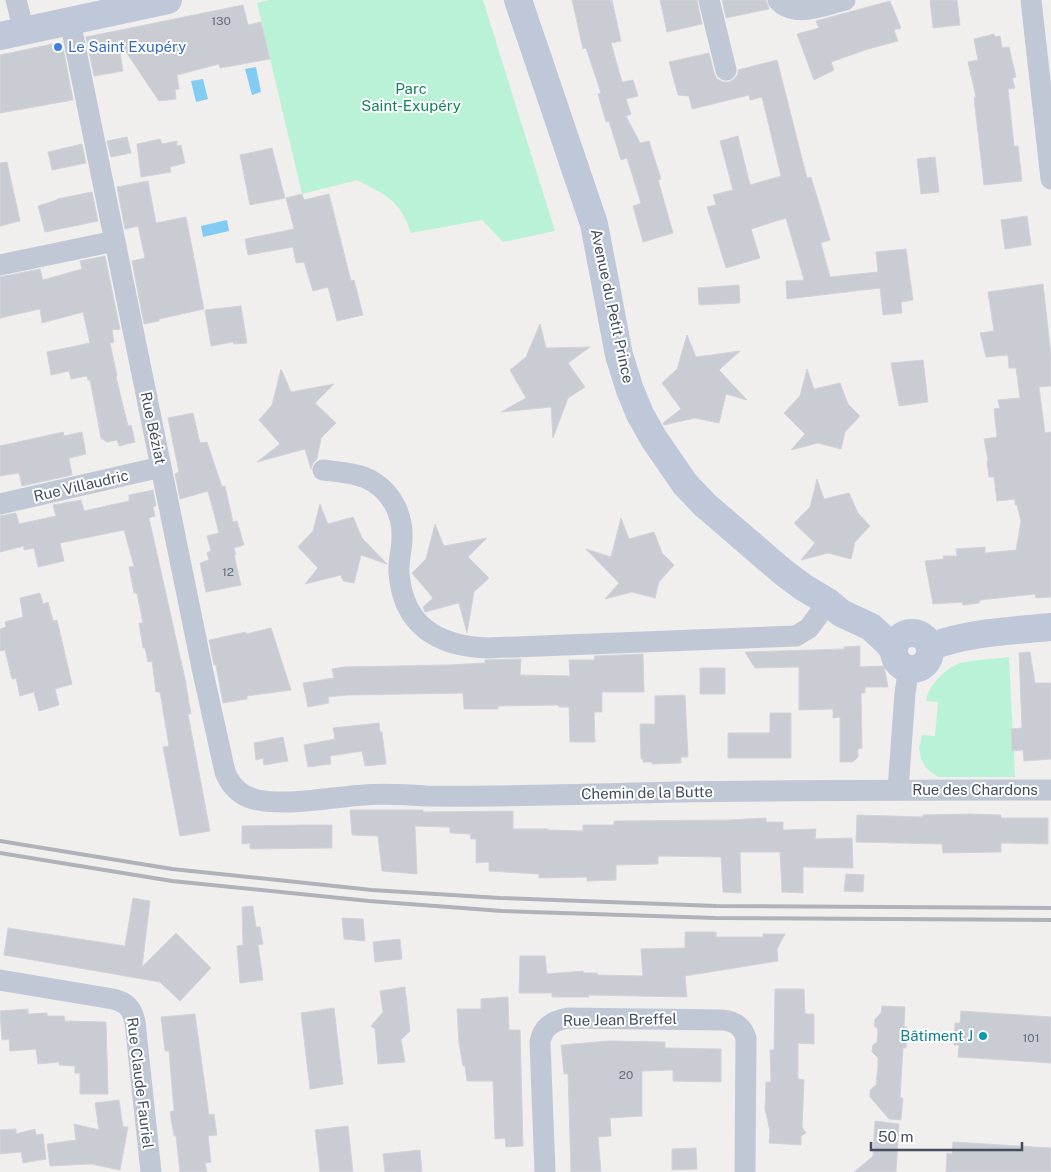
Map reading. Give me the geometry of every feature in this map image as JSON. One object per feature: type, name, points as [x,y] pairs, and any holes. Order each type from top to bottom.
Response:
[{"type":"street","points":[[16,0],[12,33],[168,0]]},
{"type":"street","name":"Avenue du Petit Prince","points":[[518,0],[594,224],[619,355],[640,414],[669,462],[685,484],[706,506],[803,587],[828,602],[841,613],[871,627],[887,642],[910,650]]},
{"type":"street","points":[[709,0],[726,70]]},
{"type":"street","points":[[778,0],[790,9],[800,10],[845,0]]},
{"type":"street","points":[[1031,0],[1051,180]]},
{"type":"street","name":"Rue Béziat","points":[[70,21],[202,668],[225,772],[236,790],[258,800],[275,802]]},
{"type":"street","points":[[0,265],[115,241]]},
{"type":"street","name":"Rue Villaudric","points":[[0,504],[161,467]]},
{"type":"street","points":[[323,470],[354,475],[373,481],[387,493],[396,507],[401,524],[402,538],[399,572],[402,591],[408,608],[419,623],[433,635],[447,642],[466,647],[487,648],[796,636],[809,628],[828,602]]},
{"type":"street","points":[[898,790],[910,650],[978,635],[1051,627]]},
{"type":"street","name":"Chemin de la Butte","points":[[275,802],[335,799],[364,795],[464,796],[898,790]]},
{"type":"street","name":"Rue des Chardons","points":[[898,790],[1051,790]]},
{"type":"street","name":"Rue Claude Fauriel","points":[[0,980],[113,999],[129,1006],[135,1022],[151,1172]]},
{"type":"street","name":"Rue Jean Breffel","points":[[545,1172],[540,1042],[542,1033],[548,1025],[568,1018],[722,1020],[738,1024],[744,1031],[746,1038],[745,1172]]},
{"type":"green space","name":"Parc Saint-Exupéry","points":[[270,0],[483,0],[555,231],[503,242],[482,220],[411,233],[402,213],[391,200],[357,180],[302,194],[257,3]]},
{"type":"green space","points":[[1009,657],[1015,777],[938,777],[926,768],[921,759],[919,748],[922,735],[935,736],[938,702],[926,701],[933,684],[942,674],[958,664]]},
{"type":"water","points":[[256,67],[261,92],[252,95],[245,69]]},
{"type":"water","points":[[203,79],[208,99],[196,102],[191,81]]},
{"type":"water","points":[[227,220],[229,231],[203,237],[201,226]]},
{"type":"building","points":[[572,0],[612,0],[621,41],[611,43],[622,82],[633,80],[638,96],[626,99],[631,114],[626,116],[640,143],[649,141],[661,179],[658,180],[673,233],[643,242],[633,206],[641,203],[627,158],[621,160],[609,121],[606,122],[598,94],[601,93],[586,48],[583,49]]},
{"type":"building","points":[[660,0],[697,0],[702,24],[667,32]]},
{"type":"building","points":[[722,0],[766,0],[769,9],[726,18]]},
{"type":"building","points":[[930,0],[957,0],[960,25],[933,28]]},
{"type":"building","points":[[890,1],[901,28],[894,30],[898,41],[831,62],[834,70],[814,80],[797,34],[819,28],[816,21]]},
{"type":"building","points":[[243,5],[248,25],[261,22],[270,59],[220,68],[219,64],[177,75],[179,89],[175,90],[176,99],[159,101],[118,40],[123,71],[94,76],[86,37]]},
{"type":"building","points":[[994,34],[995,37],[1000,36],[1002,48],[1009,47],[1016,77],[1012,78],[1015,88],[1008,89],[1014,146],[1018,146],[1022,181],[984,185],[974,98],[976,97],[968,62],[978,60],[974,39]]},
{"type":"building","points":[[62,42],[73,100],[0,113],[0,55]]},
{"type":"building","points":[[709,53],[714,73],[717,79],[723,82],[729,82],[734,79],[738,74],[738,70],[777,60],[807,178],[811,177],[830,240],[821,243],[830,277],[878,272],[876,252],[906,249],[913,300],[901,302],[902,313],[883,315],[880,288],[787,299],[786,281],[804,280],[786,218],[751,229],[760,258],[726,268],[707,207],[716,205],[713,195],[733,190],[720,141],[738,136],[750,185],[781,176],[762,97],[750,100],[749,95],[692,109],[689,96],[678,95],[669,62]]},
{"type":"building","points":[[127,137],[131,153],[111,157],[107,141]]},
{"type":"building","points":[[160,139],[162,144],[177,141],[177,146],[181,145],[185,163],[170,167],[171,172],[141,177],[137,144]]},
{"type":"building","points":[[82,144],[86,163],[52,170],[48,152]]},
{"type":"building","points":[[272,148],[285,198],[250,205],[240,155]]},
{"type":"building","points":[[935,157],[939,192],[921,194],[917,159]]},
{"type":"building","points":[[7,162],[20,221],[0,226],[0,163]]},
{"type":"building","points":[[148,181],[156,223],[186,217],[204,309],[144,324],[132,261],[145,258],[138,226],[125,229],[117,187]]},
{"type":"building","points":[[92,192],[98,221],[45,232],[38,206],[57,199]]},
{"type":"building","points":[[302,194],[304,200],[329,194],[351,281],[354,280],[363,315],[337,321],[328,287],[313,291],[304,262],[296,263],[293,247],[248,255],[245,239],[294,229],[286,198]]},
{"type":"building","points":[[1027,216],[1031,245],[1005,249],[1001,220]]},
{"type":"building","points":[[105,256],[120,329],[112,330],[114,342],[110,343],[128,426],[131,425],[135,442],[119,446],[117,440],[107,442],[101,438],[90,380],[88,380],[87,376],[71,379],[69,371],[51,375],[47,352],[90,343],[83,312],[42,323],[40,309],[0,318],[0,277],[40,269],[43,280],[82,269],[80,261]]},
{"type":"building","points":[[1043,284],[1051,356],[1051,386],[1039,387],[1045,433],[1051,432],[1051,597],[1036,598],[1035,594],[980,600],[979,603],[963,605],[962,602],[933,604],[925,561],[944,559],[943,556],[957,556],[956,549],[985,547],[985,553],[1016,550],[1021,521],[1017,505],[1015,505],[1015,499],[997,501],[994,477],[989,477],[984,439],[997,437],[994,409],[1000,408],[998,400],[1020,398],[1016,368],[1009,368],[1008,355],[986,357],[980,333],[994,331],[988,292]]},
{"type":"building","points":[[739,285],[740,303],[699,305],[698,288]]},
{"type":"building","points":[[241,306],[247,343],[234,344],[233,342],[211,346],[205,310]]},
{"type":"building","points":[[540,324],[546,348],[590,347],[568,363],[585,387],[568,398],[553,438],[551,407],[501,412],[526,398],[510,370],[526,357]]},
{"type":"building","points":[[687,335],[696,357],[740,351],[719,370],[747,400],[726,394],[719,423],[695,418],[664,425],[663,423],[681,409],[662,383],[677,369]]},
{"type":"building","points":[[923,360],[928,402],[899,406],[891,363]]},
{"type":"building","points":[[281,369],[291,392],[334,384],[315,403],[336,423],[321,438],[317,459],[311,469],[305,449],[257,462],[280,444],[259,420],[272,405]]},
{"type":"building","points":[[807,369],[814,389],[840,383],[848,404],[860,416],[845,432],[841,449],[818,443],[791,450],[805,434],[784,413],[800,396]]},
{"type":"building","points":[[193,413],[200,443],[207,442],[222,487],[225,486],[233,522],[237,521],[244,545],[234,548],[241,585],[206,592],[200,563],[209,560],[207,553],[211,551],[207,536],[219,533],[208,491],[180,499],[175,474],[179,472],[168,418]]},
{"type":"building","points":[[63,432],[64,436],[82,432],[86,454],[69,458],[72,475],[22,486],[19,473],[0,476],[0,446]]},
{"type":"building","points":[[817,479],[824,499],[849,493],[858,513],[870,526],[855,542],[851,559],[828,553],[801,560],[815,543],[794,523],[810,507]]},
{"type":"building","points":[[153,490],[156,506],[153,507],[155,516],[149,518],[185,679],[191,714],[188,714],[210,831],[180,836],[163,747],[169,746],[160,692],[156,692],[152,661],[148,662],[145,648],[143,648],[139,623],[143,623],[129,567],[134,566],[124,530],[60,543],[64,561],[38,567],[34,548],[24,550],[24,546],[0,552],[0,516],[16,513],[19,524],[56,516],[53,505],[81,500],[84,511],[129,501],[129,495]]},
{"type":"building","points":[[320,504],[328,524],[353,517],[362,538],[387,564],[361,555],[354,583],[343,581],[341,575],[305,584],[318,568],[298,547],[313,531]]},
{"type":"building","points":[[621,518],[629,539],[654,532],[662,553],[674,565],[659,582],[655,598],[632,592],[605,599],[619,583],[586,549],[611,557]]},
{"type":"building","points":[[435,524],[444,546],[487,538],[468,557],[489,578],[474,592],[467,633],[459,603],[425,612],[423,607],[433,598],[412,573],[426,559]]},
{"type":"building","points":[[40,593],[43,604],[48,602],[53,621],[57,620],[72,684],[55,689],[59,705],[39,711],[34,692],[20,696],[16,678],[12,679],[5,650],[0,651],[0,629],[6,627],[5,622],[23,617],[20,598]]},
{"type":"building","points":[[271,628],[291,690],[247,696],[247,699],[223,703],[209,640]]},
{"type":"building","points":[[860,646],[860,667],[884,666],[888,687],[865,687],[865,693],[861,693],[862,748],[858,749],[858,757],[853,762],[840,762],[840,717],[833,718],[833,709],[799,710],[799,667],[755,668],[745,652],[844,649],[844,647]]},
{"type":"building","points":[[1030,652],[1035,683],[1051,683],[1051,759],[1024,761],[1023,750],[1012,751],[1011,729],[1022,728],[1019,653]]},
{"type":"building","points":[[643,654],[644,692],[602,692],[602,712],[594,712],[595,742],[570,742],[569,707],[559,707],[558,705],[498,706],[498,709],[464,709],[463,693],[348,695],[328,697],[329,703],[308,707],[303,683],[334,678],[332,669],[344,667],[448,665],[485,663],[485,660],[521,659],[520,675],[570,676],[569,660],[594,660],[595,656]]},
{"type":"building","points":[[700,668],[725,668],[725,694],[700,694]]},
{"type":"building","points":[[685,695],[688,757],[681,757],[681,763],[652,764],[652,762],[643,762],[643,759],[641,759],[640,724],[655,724],[655,696]]},
{"type":"building","points":[[770,713],[791,713],[791,758],[728,758],[728,733],[770,733]]},
{"type":"building","points":[[379,723],[386,764],[365,766],[362,751],[330,756],[331,764],[308,767],[304,745],[335,739],[333,728]]},
{"type":"building","points":[[283,737],[288,761],[264,765],[263,758],[256,760],[254,743]]},
{"type":"building","points":[[350,810],[423,810],[423,812],[513,811],[513,829],[583,831],[583,825],[614,825],[614,821],[766,818],[766,822],[783,822],[783,830],[816,829],[815,839],[852,838],[853,868],[803,867],[803,893],[782,892],[780,852],[740,852],[741,893],[723,892],[721,857],[658,856],[658,864],[616,865],[616,880],[587,881],[587,877],[539,878],[539,874],[489,871],[489,862],[476,863],[476,839],[471,839],[470,834],[450,833],[450,827],[415,826],[417,874],[382,871],[378,836],[352,835]]},
{"type":"building","points":[[857,815],[923,817],[923,815],[1001,815],[1001,818],[1048,818],[1048,844],[1001,843],[1001,852],[943,853],[942,844],[856,842]]},
{"type":"building","points":[[332,825],[332,848],[250,849],[250,843],[242,844],[242,826]]},
{"type":"building","points":[[846,874],[864,875],[863,892],[844,891]]},
{"type":"building","points":[[133,898],[150,901],[142,967],[176,933],[211,968],[180,1001],[160,982],[4,955],[8,928],[125,946]]},
{"type":"building","points":[[253,906],[256,927],[260,927],[263,944],[258,945],[263,980],[240,983],[237,946],[243,945],[242,907]]},
{"type":"building","points":[[342,918],[363,919],[365,941],[344,939]]},
{"type":"building","points":[[685,932],[716,932],[716,937],[763,937],[763,934],[785,934],[777,949],[778,961],[685,976],[687,997],[588,995],[589,997],[552,997],[552,993],[519,993],[520,956],[545,956],[547,974],[583,971],[584,973],[597,973],[598,975],[643,976],[641,949],[685,948]]},
{"type":"building","points":[[400,939],[402,959],[375,962],[373,942]]},
{"type":"building","points":[[405,987],[410,1031],[401,1040],[405,1062],[378,1064],[375,1029],[371,1026],[383,1012],[380,991]]},
{"type":"building","points":[[775,989],[804,989],[805,1014],[814,1014],[814,1044],[798,1043],[798,1079],[804,1080],[802,1127],[806,1133],[801,1136],[801,1145],[769,1143],[770,1131],[765,1109],[766,1082],[771,1082],[770,1050],[774,1050]]},
{"type":"building","points":[[508,997],[509,1030],[520,1030],[523,1146],[506,1147],[505,1138],[495,1139],[493,1081],[467,1081],[459,1043],[457,1009],[481,1009],[481,999]]},
{"type":"building","points":[[882,1006],[905,1007],[904,1027],[907,1027],[906,1048],[903,1048],[900,1098],[903,1098],[901,1120],[889,1119],[870,1097],[870,1090],[876,1085],[878,1066],[878,1058],[872,1052],[873,1045],[877,1042],[878,1029],[874,1026],[875,1019],[881,1013]]},
{"type":"building","points":[[334,1008],[343,1084],[310,1089],[301,1013]]},
{"type":"building","points":[[28,1009],[28,1014],[47,1013],[47,1016],[64,1016],[65,1021],[106,1022],[108,1094],[80,1094],[80,1073],[75,1073],[75,1066],[59,1065],[59,1062],[38,1064],[36,1049],[10,1051],[9,1039],[2,1040],[0,1011]]},
{"type":"building","points":[[961,1011],[1051,1017],[1051,1063],[958,1057],[959,1045],[954,1045],[955,1023],[960,1023]]},
{"type":"building","points":[[195,1014],[209,1115],[214,1114],[217,1135],[208,1136],[211,1162],[205,1163],[207,1172],[180,1172],[176,1136],[174,1136],[170,1112],[174,1111],[169,1051],[165,1051],[161,1017]]},
{"type":"building","points":[[609,1041],[665,1042],[665,1048],[721,1049],[721,1082],[673,1081],[673,1070],[642,1071],[642,1116],[610,1118],[611,1136],[598,1137],[601,1172],[571,1172],[568,1074],[564,1074],[561,1045]]},
{"type":"building","points":[[119,1100],[123,1127],[128,1127],[120,1170],[91,1164],[50,1166],[47,1144],[76,1140],[74,1124],[99,1130],[95,1103]]},
{"type":"building","points":[[875,1121],[899,1124],[896,1172],[854,1172],[873,1156]]},
{"type":"building","points":[[348,1126],[353,1172],[320,1172],[315,1130]]},
{"type":"building","points":[[16,1129],[16,1134],[35,1129],[36,1135],[43,1134],[46,1159],[23,1163],[21,1152],[0,1154],[0,1130]]},
{"type":"building","points":[[953,1142],[1051,1148],[1051,1172],[946,1172],[947,1153],[952,1154]]},
{"type":"building","points":[[696,1148],[697,1169],[672,1170],[672,1149]]},
{"type":"building","points":[[420,1150],[422,1172],[385,1172],[383,1154]]},
{"type":"railway","points":[[0,841],[172,869],[372,890],[500,898],[716,906],[1051,908]]},
{"type":"railway","points":[[0,853],[172,881],[369,901],[502,911],[715,918],[1051,920]]},
{"type":"place","name":"Le Saint Exupéry","points":[[58,47]]},
{"type":"place","name":"Bâtiment J","points":[[983,1036]]}]
